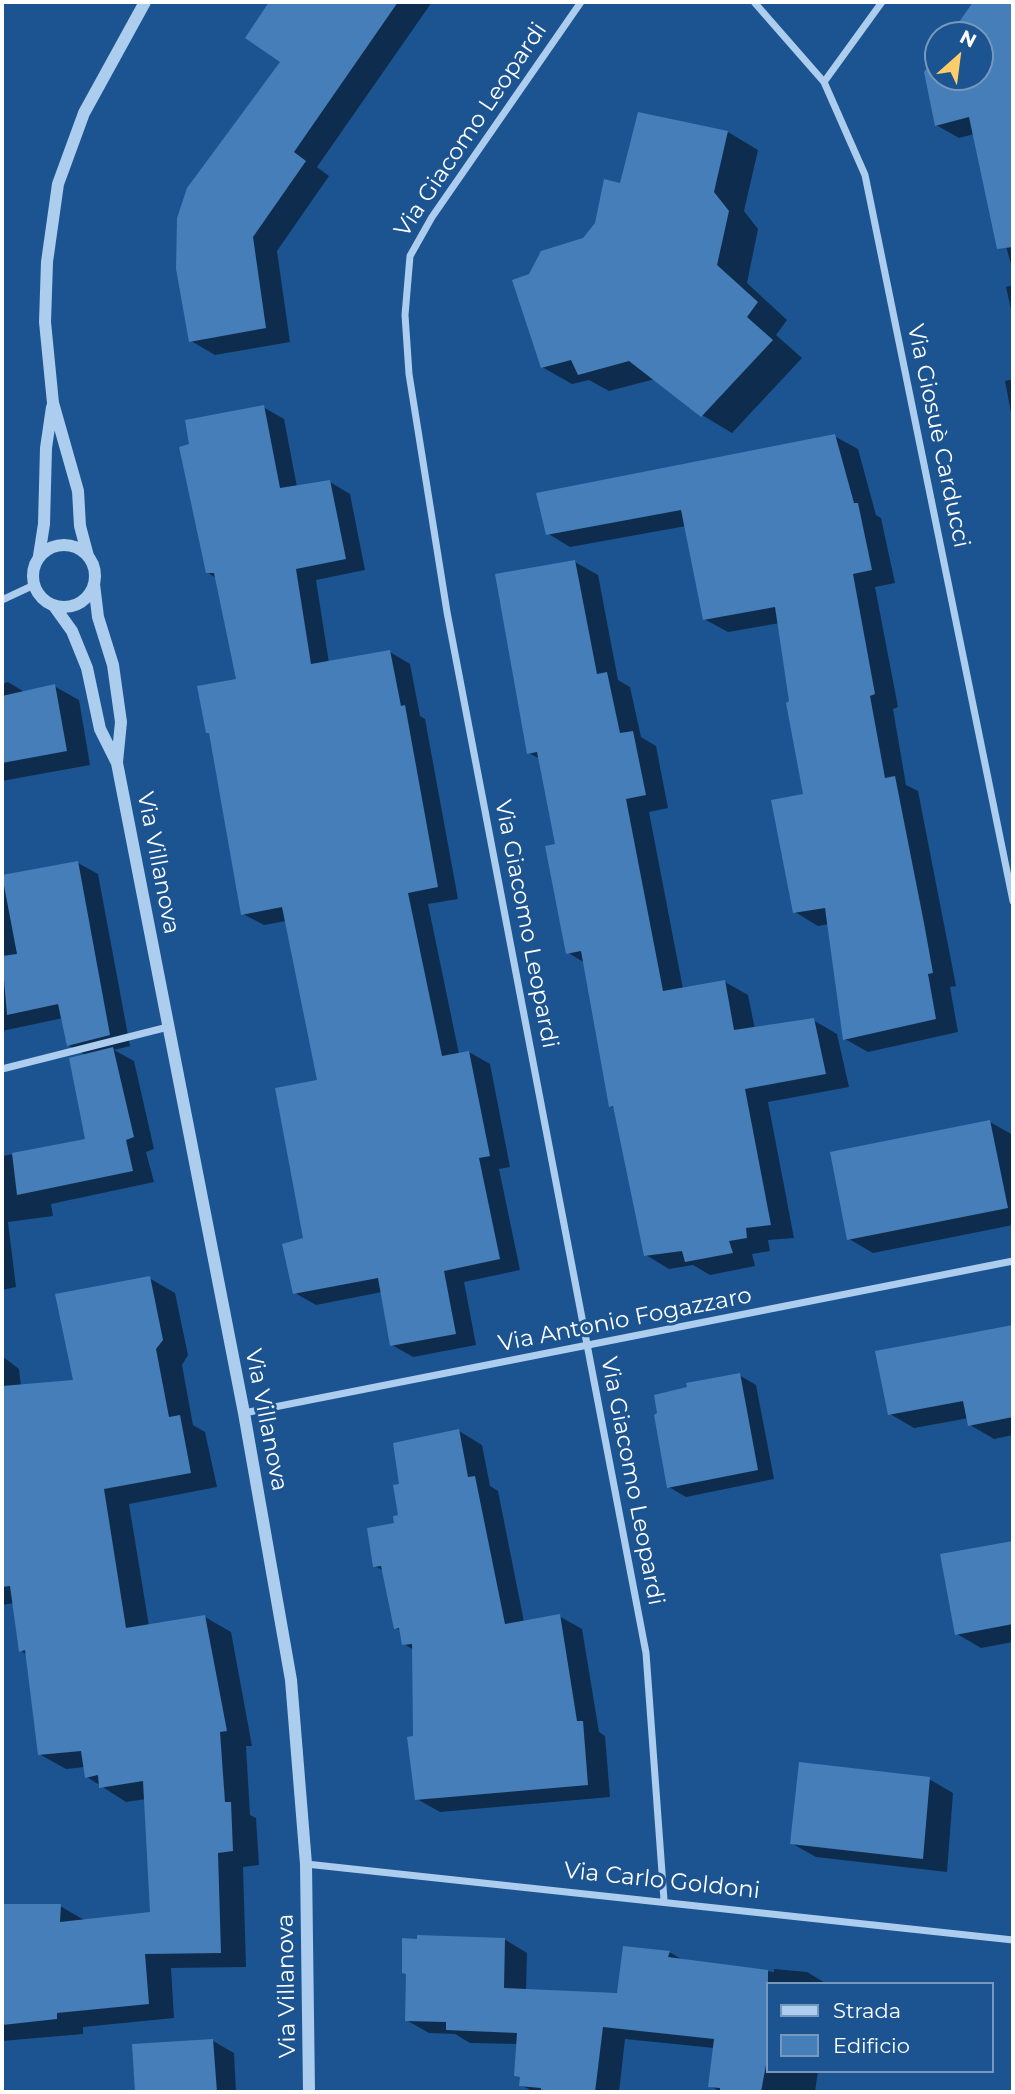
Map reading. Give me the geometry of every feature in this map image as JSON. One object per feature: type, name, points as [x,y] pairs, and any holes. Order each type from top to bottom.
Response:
[{"type":"street","points":[[53,403],[46,448],[44,524],[39,556],[33,570],[34,585],[41,597],[54,606],[67,607],[79,604],[89,595],[94,584],[95,570],[88,556],[80,526],[78,491],[53,403],[45,322],[47,262],[58,184],[84,113],[145,2]]},
{"type":"street","name":"Via Giacomo Leopardi","points":[[581,2],[421,236],[410,256],[405,315],[409,374],[447,612],[646,1653],[664,1900]]},
{"type":"street","name":"Via Giosuè Carducci","points":[[754,2],[824,82],[865,175],[1013,901]]},
{"type":"street","points":[[824,82],[882,2]]},
{"type":"street","points":[[39,556],[50,548],[64,544],[77,547],[88,556]]},
{"type":"street","name":"Via Villanova","points":[[94,584],[98,617],[113,664],[121,722],[117,762]]},
{"type":"street","points":[[2,600],[34,585]]},
{"type":"street","name":"Via Villanova","points":[[54,606],[72,631],[87,668],[100,729],[117,762],[244,1413],[291,1680],[306,1864],[309,2092]]},
{"type":"street","points":[[2,1069],[168,1027]]},
{"type":"street","name":"Via Antonio Fogazzaro","points":[[244,1413],[587,1348],[1013,1261]]},
{"type":"street","name":"Via Carlo Goldoni","points":[[306,1864],[664,1900],[1013,1940]]},
{"type":"building","points":[[269,2],[398,2],[294,152],[306,161],[253,237],[266,328],[189,342],[176,269],[177,218],[187,188],[280,62],[245,38]]},
{"type":"building","points":[[973,2],[1013,2],[1013,247],[997,249],[969,117],[935,126],[928,91],[994,91],[994,21],[960,21]]},
{"type":"building","points":[[638,112],[728,131],[714,192],[729,211],[717,265],[758,302],[747,317],[773,340],[701,417],[629,361],[578,375],[571,360],[541,368],[512,280],[529,274],[541,251],[583,238],[595,223],[604,179],[620,183]]},
{"type":"building","points":[[264,405],[280,488],[330,480],[346,559],[296,569],[311,664],[390,650],[401,706],[405,705],[438,887],[408,893],[442,1056],[469,1051],[490,1156],[479,1158],[500,1259],[444,1271],[456,1334],[390,1346],[378,1278],[293,1294],[282,1244],[303,1238],[275,1088],[317,1080],[282,907],[241,915],[209,733],[206,733],[197,686],[236,679],[214,573],[206,573],[179,447],[189,444],[185,420]]},
{"type":"building","points":[[835,434],[854,503],[858,503],[872,570],[853,574],[875,694],[870,696],[885,778],[895,776],[933,973],[928,974],[936,1019],[843,1040],[825,908],[793,913],[771,800],[803,794],[786,703],[789,701],[775,607],[703,620],[681,510],[546,535],[536,493]]},
{"type":"building","points":[[575,560],[597,674],[607,672],[620,733],[633,731],[646,795],[626,799],[663,991],[725,980],[734,1030],[814,1018],[826,1074],[745,1089],[771,1225],[746,1228],[747,1238],[729,1241],[733,1253],[685,1262],[682,1251],[644,1256],[613,1106],[609,1107],[581,951],[566,954],[545,846],[555,844],[537,752],[527,754],[495,574]]},
{"type":"building","points":[[55,684],[67,751],[2,763],[2,696]]},
{"type":"building","points":[[78,861],[110,1035],[67,1046],[58,1004],[7,1015],[2,956],[17,954],[2,875]]},
{"type":"building","points":[[113,1047],[134,1137],[126,1140],[133,1171],[17,1195],[12,1153],[85,1139],[69,1058]]},
{"type":"building","points":[[990,1120],[1008,1208],[847,1240],[830,1152]]},
{"type":"building","points":[[150,1276],[163,1340],[156,1349],[169,1417],[180,1415],[191,1473],[104,1489],[126,1628],[205,1615],[227,1731],[220,1732],[225,1802],[231,1802],[233,1851],[218,1853],[221,1953],[145,1954],[149,2004],[57,2013],[57,2019],[2,2025],[2,1904],[61,1904],[60,1922],[150,1912],[143,1781],[99,1788],[98,1775],[85,1778],[81,1751],[38,1755],[25,1650],[19,1652],[10,1586],[2,1587],[2,1386],[73,1380],[55,1294]]},
{"type":"building","points":[[1013,1325],[1013,1417],[968,1426],[963,1401],[888,1415],[875,1351]]},
{"type":"building","points":[[740,1373],[758,1470],[667,1488],[654,1415],[657,1413],[654,1395],[687,1387],[686,1383]]},
{"type":"building","points":[[459,1429],[468,1477],[475,1476],[505,1624],[560,1614],[577,1721],[583,1721],[588,1785],[415,1800],[407,1737],[413,1736],[412,1644],[402,1645],[399,1628],[394,1629],[381,1566],[373,1567],[367,1528],[394,1523],[393,1516],[398,1515],[393,1485],[399,1484],[393,1443]]},
{"type":"building","points":[[1013,1541],[1013,1624],[955,1635],[940,1554]]},
{"type":"building","points":[[799,1762],[930,1777],[923,1859],[790,1844]]},
{"type":"building","points":[[417,1935],[505,1938],[504,1988],[617,1993],[623,1946],[670,1951],[668,1957],[768,1970],[766,2065],[761,2092],[720,2092],[720,2088],[708,2087],[714,2039],[603,2027],[595,2092],[541,2092],[541,2088],[519,2086],[520,2077],[514,2076],[517,2033],[446,2030],[446,2022],[405,2021],[406,1974],[402,1973],[402,1938],[417,1939]]},
{"type":"building","points":[[213,2039],[217,2092],[135,2092],[132,2044]]}]
